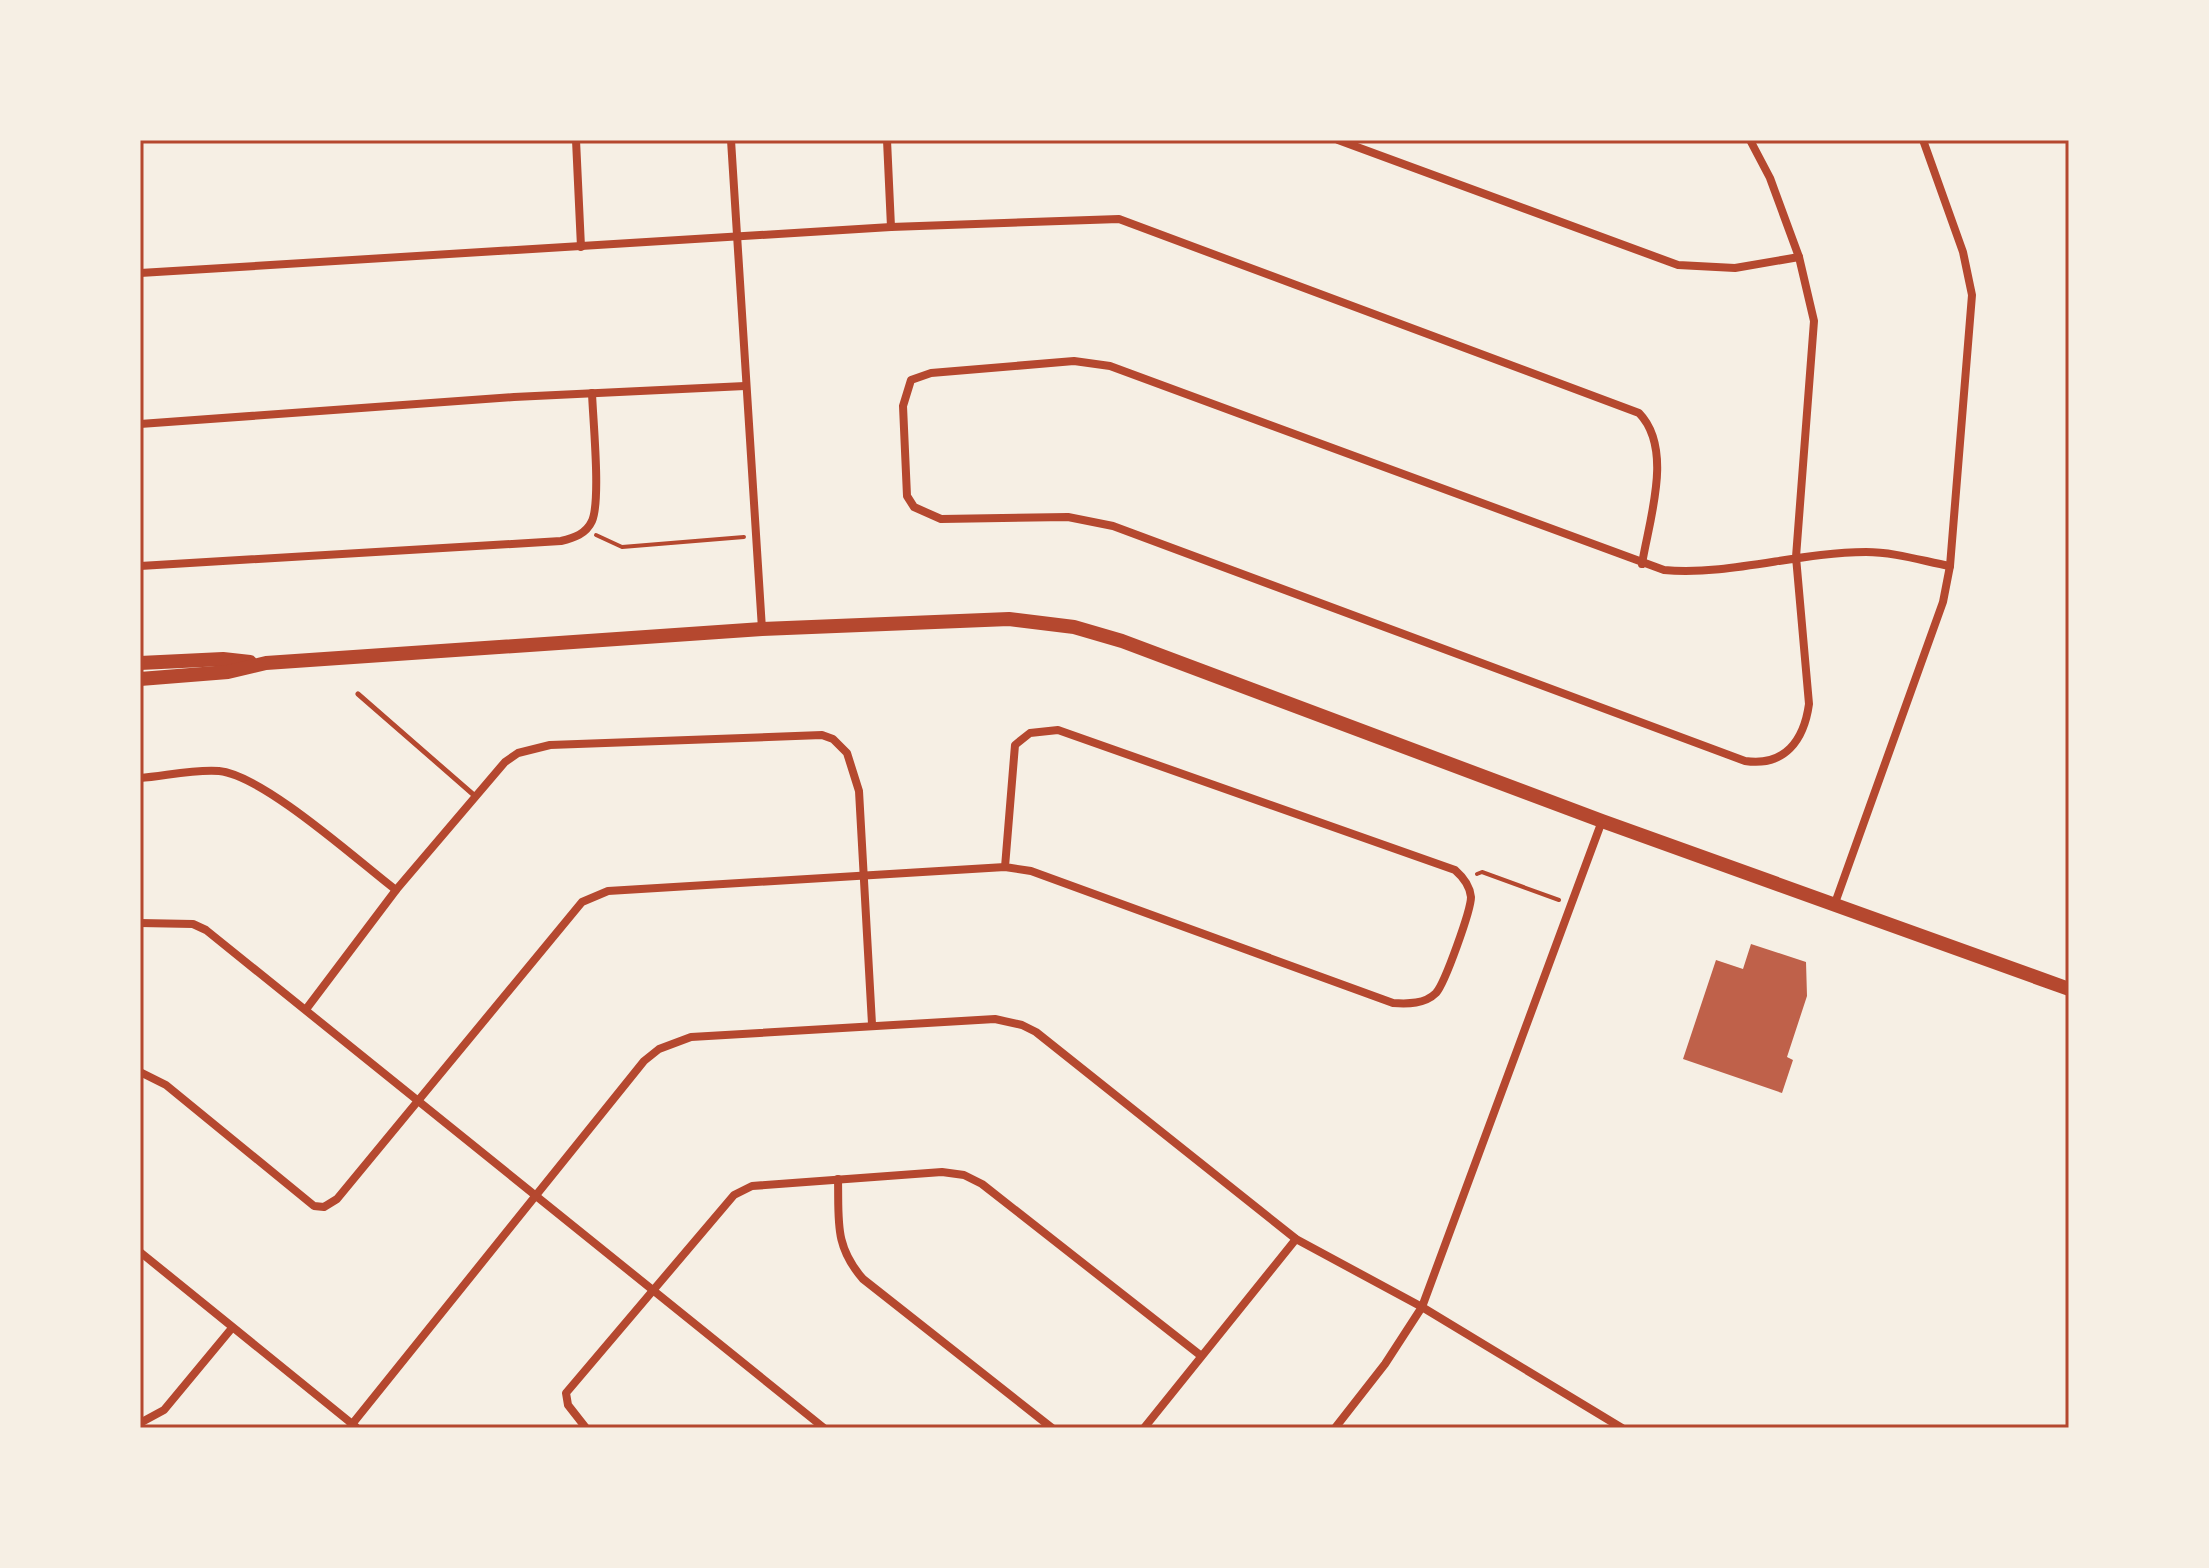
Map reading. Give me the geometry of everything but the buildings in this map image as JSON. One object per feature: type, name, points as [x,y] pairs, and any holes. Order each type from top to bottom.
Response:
[{"type":"street","points":[[576,140],[581,247]]},
{"type":"street","points":[[731,140],[762,629]]},
{"type":"street","points":[[887,140],[891,227]]},
{"type":"street","points":[[1338,140],[1678,265],[1735,268],[1799,257]]},
{"type":"street","points":[[1750,140],[1770,178],[1799,257],[1814,321],[1796,557],[1808,687],[1806,723],[1789,753],[1774,760],[1745,761],[1113,526],[1068,517],[941,519],[926,515],[914,507],[907,496],[903,406],[906,388],[911,380],[931,373],[1095,362],[1642,564],[1677,571],[1796,557],[1868,552],[1950,566]]},
{"type":"street","points":[[1835,903],[1935,628],[1950,566],[1972,295],[1963,252],[1923,140]]},
{"type":"street","points":[[140,273],[891,227],[1119,219],[1629,406],[1648,421],[1656,451],[1642,564]]},
{"type":"street","points":[[140,424],[592,393],[745,386]]},
{"type":"street","points":[[140,566],[561,541],[587,530],[595,507],[592,393]]},
{"type":"street","points":[[140,663],[223,659],[266,663],[762,629],[1009,619],[1074,627],[1122,641],[1602,821],[2069,989]]},
{"type":"street","points":[[140,679],[228,672],[266,663]]},
{"type":"street","points":[[140,1072],[166,1085],[314,1206],[324,1207],[337,1199],[582,902],[594,894],[624,889],[1005,867],[1031,871],[1393,1003],[1426,1000],[1441,986],[1471,901],[1463,877],[1455,870],[1058,730],[1030,733],[1015,745],[1005,867]]},
{"type":"street","points":[[307,1008],[396,890],[476,796],[518,753],[550,745],[822,735],[841,746],[854,766],[864,874],[872,1024]]},
{"type":"street","points":[[140,778],[220,771],[237,776],[270,794],[396,890]]},
{"type":"street","points":[[1335,1428],[1385,1364],[1422,1307],[1602,821]]},
{"type":"street","points":[[140,923],[193,924],[206,930],[307,1008],[419,1103],[824,1428]]},
{"type":"street","points":[[140,1252],[353,1427],[644,1061],[659,1049],[691,1037],[995,1019],[1022,1025],[1296,1239],[1422,1307],[1622,1428]]},
{"type":"street","points":[[586,1428],[568,1405],[566,1393],[734,1195],[752,1186],[942,1172],[964,1175],[982,1184],[1200,1355]]},
{"type":"street","points":[[838,1179],[841,1245],[848,1262],[863,1279],[1052,1428]]},
{"type":"street","points":[[1144,1428],[1296,1239]]},
{"type":"street","points":[[140,1423],[164,1410],[232,1328]]},
{"type":"lane","points":[[358,694],[476,796]]},
{"type":"path","points":[[587,530],[622,547],[756,536]]},
{"type":"path","points":[[1463,877],[1482,872],[1571,904]]}]
